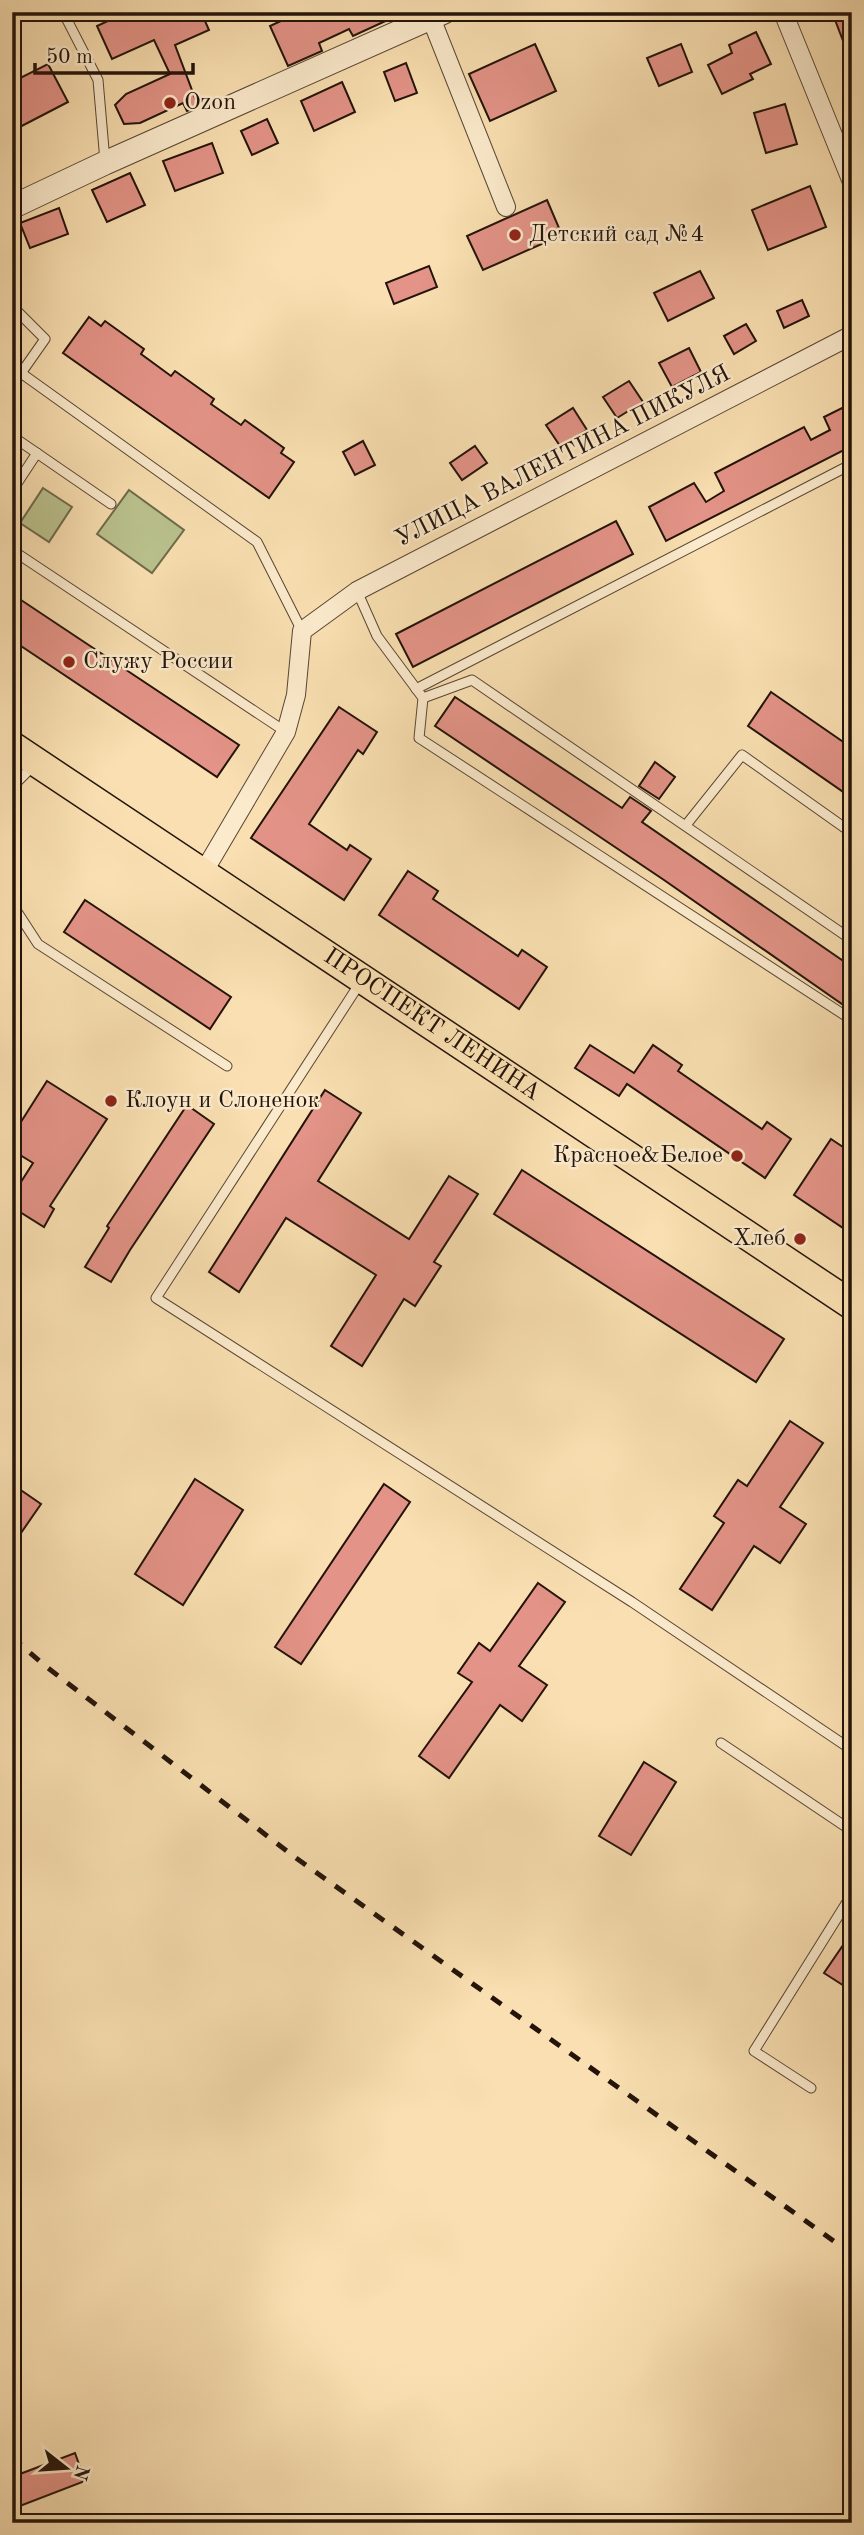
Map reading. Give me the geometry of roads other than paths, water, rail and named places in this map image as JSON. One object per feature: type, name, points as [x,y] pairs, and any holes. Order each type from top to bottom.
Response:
[{"type":"main road","name":"ПРОСПЕКТ ЛЕНИНА","points":[[12,746],[852,1305]]},
{"type":"street","points":[[783,12],[852,182]]},
{"type":"street","points":[[12,207],[438,15],[506,207]]},
{"type":"street","name":"УЛИЦА ВАЛЕНТИНА ПИКУЛЯ","points":[[302,631],[357,591],[852,335]]},
{"type":"street","points":[[203,873],[286,732],[296,695],[302,631]]},
{"type":"lane","points":[[12,17],[20,12]]},
{"type":"lane","points":[[63,12],[98,80],[105,163]]},
{"type":"lane","points":[[12,306],[45,339],[12,386]]},
{"type":"lane","points":[[22,373],[257,542],[302,631]]},
{"type":"lane","points":[[12,436],[111,503]]},
{"type":"lane","points":[[12,491],[37,453]]},
{"type":"lane","points":[[416,689],[852,464]]},
{"type":"lane","points":[[12,550],[286,732]]},
{"type":"lane","points":[[357,591],[377,636],[422,698],[419,738],[852,1020]]},
{"type":"lane","points":[[422,698],[472,680],[852,940]]},
{"type":"lane","points":[[686,825],[742,755],[852,833]]},
{"type":"lane","points":[[12,787],[37,762]]},
{"type":"lane","points":[[12,904],[38,944],[227,1066]]},
{"type":"lane","points":[[362,980],[156,1298],[632,1602],[852,1750]]},
{"type":"lane","points":[[721,1743],[852,1830]]},
{"type":"lane","points":[[811,2088],[754,2051],[852,1894]]},
{"type":"railway","points":[[12,1637],[44,1665],[296,1858],[852,2254]]},
{"type":"place","name":"Ozon","points":[[170,103]]},
{"type":"place","name":"Детский сад №4","points":[[515,235]]},
{"type":"place","name":"Служу России","points":[[69,662]]},
{"type":"place","name":"Клоун и Слоненок","points":[[111,1101]]},
{"type":"place","name":"Красное&Белое","points":[[737,1156]]},
{"type":"place","name":"Хлеб","points":[[800,1239]]}]
